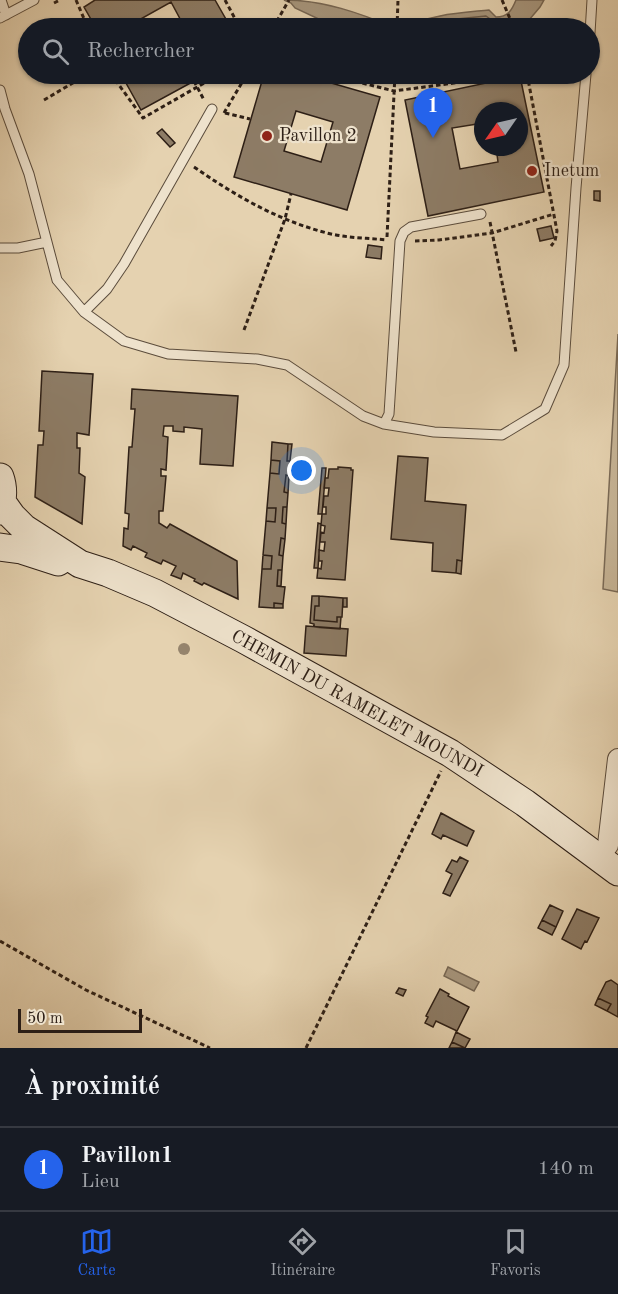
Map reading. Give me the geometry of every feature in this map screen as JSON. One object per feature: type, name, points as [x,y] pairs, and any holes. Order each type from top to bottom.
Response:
[{"type":"main road","name":"CHEMIN DU RAMELET MOUNDI","points":[[1,497],[12,516],[24,528],[80,564],[155,593],[450,753],[525,803],[609,865]]},
{"type":"main road","name":"CHEMIN DU RAMELET MOUNDI","points":[[0,547],[21,550],[64,563],[80,564]]},
{"type":"street","points":[[609,865],[608,845],[615,817],[617,771]]},
{"type":"lane","points":[[1,0],[3,16],[34,0]]},
{"type":"lane","points":[[591,18],[592,0]]},
{"type":"lane","points":[[0,90],[29,174],[57,280],[84,312],[124,341],[168,354],[257,359],[286,365],[363,416],[384,424],[434,432],[502,435],[545,409],[564,365],[585,84]]},
{"type":"lane","points":[[84,312],[124,264],[212,109]]},
{"type":"lane","points":[[384,424],[389,414],[400,241],[404,232],[411,227],[484,214]]},
{"type":"lane","points":[[0,248],[18,248],[47,242]]},
{"type":"path","points":[[54,3],[60,0]]},
{"type":"path","points":[[76,0],[84,18]]},
{"type":"path","points":[[225,0],[235,18]]},
{"type":"path","points":[[397,18],[398,0]]},
{"type":"path","points":[[501,0],[510,18]]},
{"type":"path","points":[[279,18],[288,1]]},
{"type":"path","points":[[45,100],[71,84]]},
{"type":"path","points":[[118,84],[143,118],[202,84]]},
{"type":"path","points":[[366,84],[394,91],[447,84]]},
{"type":"path","points":[[386,249],[394,84]]},
{"type":"path","points":[[529,84],[557,231],[551,246]]},
{"type":"path","points":[[225,113],[250,119]]},
{"type":"path","points":[[194,167],[255,206],[327,233],[355,237],[400,241],[439,240],[492,233],[554,214]]},
{"type":"path","points":[[244,330],[285,219],[291,194]]},
{"type":"path","points":[[484,214],[492,233],[516,352]]},
{"type":"path","points":[[306,1048],[450,753]]},
{"type":"path","points":[[0,941],[86,990],[210,1048]]},
{"type":"shaded area","points":[[618,334],[618,592],[603,589]]},
{"type":"water","points":[[284,0],[313,2],[370,18],[316,18],[295,8]]},
{"type":"water","points":[[516,0],[544,0],[531,18],[432,18],[489,10],[496,17],[500,17],[513,7]]},
{"type":"water","points":[[448,967],[479,982],[474,991],[444,976]]},
{"type":"building","points":[[95,0],[215,0],[225,18],[180,18],[171,2],[142,18],[90,18],[84,7]]},
{"type":"building","points":[[127,84],[189,84],[141,110]]},
{"type":"building","name":"Pavillon 2","points":[[261,84],[335,84],[380,97],[347,210],[234,177]],"holes":[[[296,111],[333,122],[321,162],[284,151]]]},
{"type":"building","points":[[482,84],[522,84],[525,102],[474,102],[474,124],[452,128],[460,169],[498,162],[497,156],[528,156],[528,115],[544,192],[428,216],[405,100]]},
{"type":"building","points":[[162,129],[175,143],[170,147],[157,133]]},
{"type":"building","points":[[594,191],[600,191],[600,201],[594,200]]},
{"type":"building","points":[[551,226],[554,238],[540,241],[537,229]]},
{"type":"building","points":[[368,245],[382,247],[381,259],[366,257]]},
{"type":"building","points":[[42,371],[93,374],[89,435],[77,433],[77,448],[80,448],[79,473],[85,477],[82,524],[35,497],[38,445],[43,445],[44,431],[39,431]]},
{"type":"building","points":[[132,389],[238,396],[233,466],[200,464],[202,429],[184,427],[184,432],[173,431],[173,426],[164,426],[163,436],[168,437],[166,470],[161,469],[161,476],[166,476],[163,511],[159,511],[159,523],[167,528],[170,524],[237,561],[238,599],[204,583],[202,585],[183,573],[181,579],[171,575],[176,566],[163,560],[161,564],[145,557],[147,553],[133,546],[131,550],[123,546],[124,528],[128,529],[129,514],[125,513],[129,447],[132,447],[135,409],[131,409]]},
{"type":"building","points":[[272,442],[288,444],[287,461],[290,461],[289,476],[286,475],[284,492],[288,493],[287,507],[283,507],[282,523],[286,524],[285,539],[281,538],[279,555],[283,556],[282,570],[278,570],[277,586],[285,587],[283,604],[274,603],[274,608],[259,607],[262,569],[271,569],[272,556],[263,555],[266,521],[275,522],[276,508],[267,508],[270,473],[279,474],[280,461],[271,460]]},
{"type":"building","points":[[288,444],[292,444],[290,461],[287,461]]},
{"type":"building","points":[[398,456],[428,458],[425,501],[466,505],[462,561],[457,560],[456,573],[432,571],[433,543],[391,539]]},
{"type":"building","points":[[271,460],[280,461],[279,474],[270,473]]},
{"type":"building","points":[[338,467],[353,470],[345,580],[317,578],[318,568],[321,569],[322,561],[319,561],[319,550],[324,551],[325,542],[320,542],[321,532],[324,533],[325,526],[321,525],[322,514],[326,514],[326,507],[323,507],[324,496],[328,496],[329,488],[324,488],[325,478],[328,478],[329,469],[338,469]]},
{"type":"building","points":[[322,468],[326,468],[322,514],[318,514]]},
{"type":"building","points":[[286,475],[289,476],[288,493],[284,492]]},
{"type":"building","points":[[283,507],[287,507],[286,524],[282,523]]},
{"type":"building","points":[[267,508],[276,508],[275,522],[266,521]]},
{"type":"building","points":[[318,523],[321,524],[318,568],[314,568]]},
{"type":"building","points":[[281,538],[285,539],[283,556],[279,555]]},
{"type":"building","points":[[263,555],[272,556],[271,569],[262,569]]},
{"type":"building","points":[[457,560],[462,561],[461,574],[456,573]]},
{"type":"building","points":[[278,570],[282,570],[281,586],[277,586]]},
{"type":"building","points":[[312,596],[319,596],[319,606],[315,606],[314,620],[337,622],[337,617],[341,617],[340,629],[314,627],[314,624],[310,623]]},
{"type":"building","points":[[319,596],[343,598],[342,617],[337,617],[337,622],[314,620],[315,606],[319,606]]},
{"type":"building","points":[[343,598],[347,598],[347,607],[343,607]]},
{"type":"building","points":[[274,603],[283,604],[283,608],[274,608]]},
{"type":"building","points":[[306,626],[348,629],[346,656],[304,653]]},
{"type":"building","points":[[441,813],[474,831],[467,846],[443,835],[441,839],[432,834]]},
{"type":"building","points":[[460,857],[468,861],[450,896],[443,893],[452,874],[446,871],[452,860],[457,862]]},
{"type":"building","points":[[550,905],[563,911],[556,927],[542,920]]},
{"type":"building","points":[[577,909],[599,918],[581,949],[562,939]]},
{"type":"building","points":[[542,920],[556,927],[552,935],[538,928]]},
{"type":"building","points":[[611,980],[618,985],[618,1017],[607,1011],[611,1004],[598,998],[606,982]]},
{"type":"building","points":[[399,988],[406,990],[403,996],[396,993]]},
{"type":"building","points":[[440,989],[469,1007],[457,1031],[436,1021],[433,1027],[425,1023],[428,1017],[426,1016]]},
{"type":"building","points":[[598,998],[611,1004],[607,1011],[595,1005]]},
{"type":"building","points":[[456,1032],[470,1039],[465,1048],[452,1042]]},
{"type":"building","points":[[452,1042],[465,1048],[449,1048]]},
{"type":"place","name":"Pavillon 2","points":[[267,136]]},
{"type":"place","name":"Pavillon1","points":[[433,138]]},
{"type":"place","name":"Inetum","points":[[532,171]]}]
